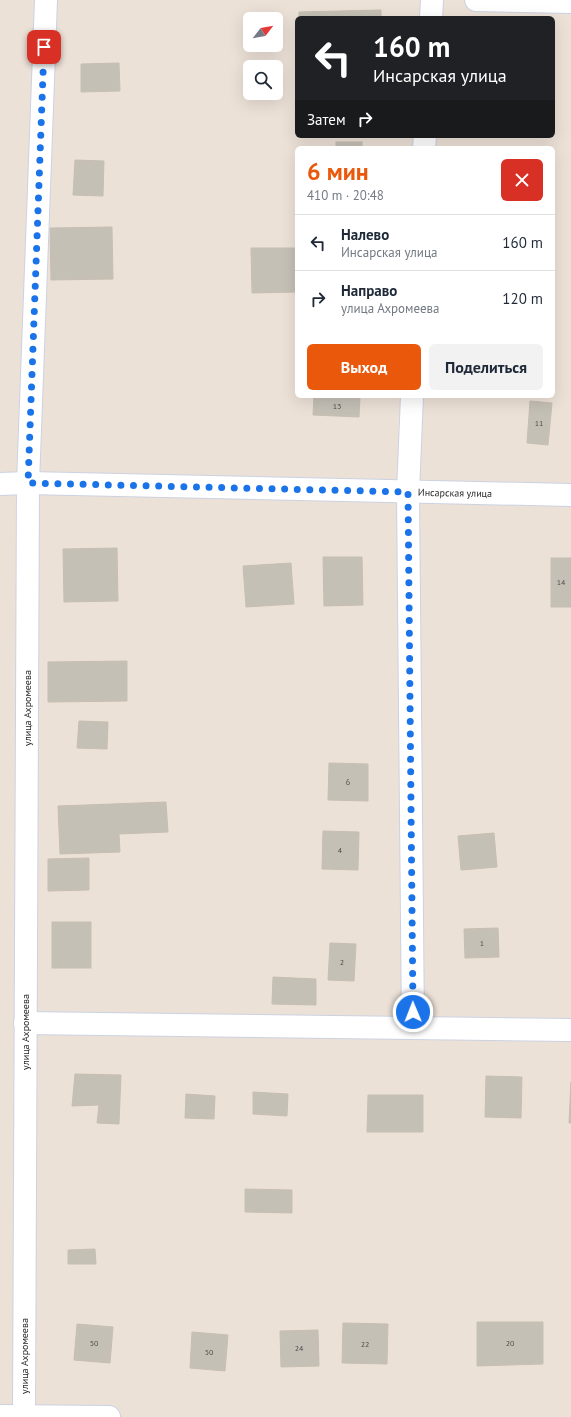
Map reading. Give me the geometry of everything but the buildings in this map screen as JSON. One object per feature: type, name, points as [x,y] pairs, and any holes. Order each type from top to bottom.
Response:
[{"type":"street","name":"улица Ахромеева","points":[[24,1417],[28,483],[46,0]]},
{"type":"street","points":[[431,16],[432,0]]},
{"type":"street","points":[[476,0],[571,2]]},
{"type":"street","points":[[412,398],[408,492],[413,1028]]},
{"type":"street","name":"Инсарская улица","points":[[0,484],[28,483],[571,495]]},
{"type":"street","points":[[25,1023],[571,1030]]},
{"type":"street","points":[[0,1416],[109,1417]]},
{"type":"route","points":[[44,47],[28,483],[408,492],[413,1012]]}]
